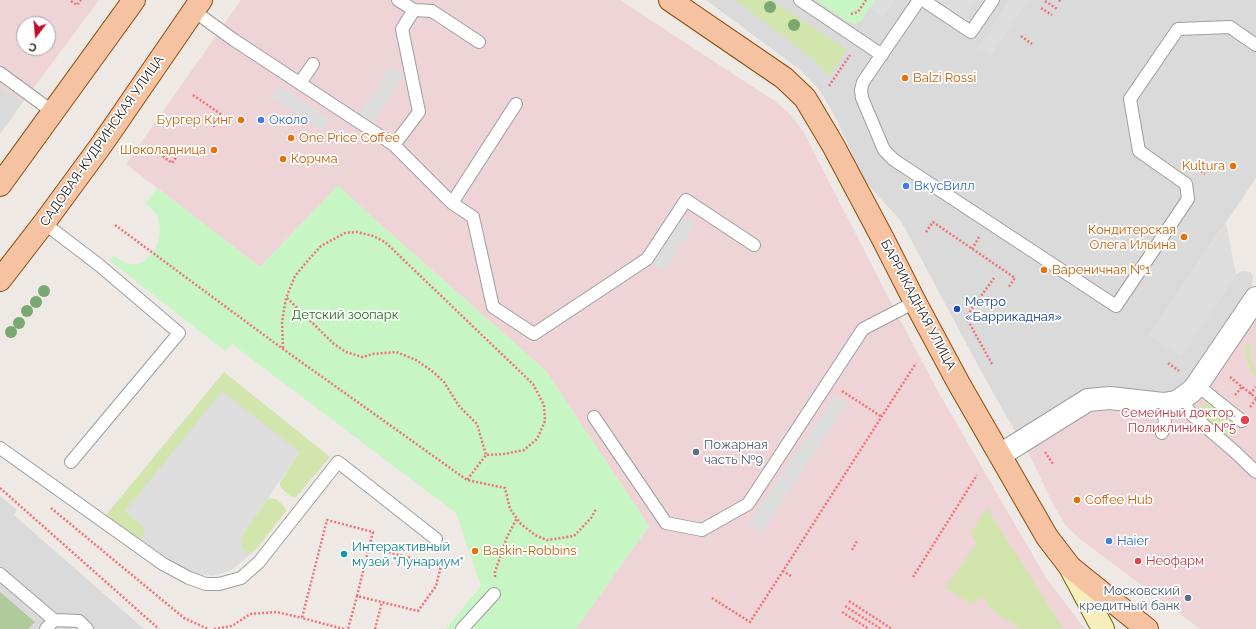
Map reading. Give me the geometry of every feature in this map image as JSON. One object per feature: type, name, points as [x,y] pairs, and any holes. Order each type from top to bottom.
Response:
[{"type":"main road","points":[[0,185],[134,0]]},
{"type":"main road","name":"БАРРИКАДНАЯ УЛИЦА","points":[[670,0],[784,78],[805,98],[833,145],[959,384],[1047,537],[1070,567],[1147,629]]},
{"type":"main road","name":"САДОВАЯ-КУДРИНСКАЯ УЛИЦА","points":[[0,280],[102,144],[197,5]]},
{"type":"main road","points":[[1070,567],[1104,629]]},
{"type":"street","points":[[1000,455],[1088,400],[1110,398],[1172,402],[1192,391],[1189,379],[1256,298]]},
{"type":"lane","points":[[398,0],[414,10],[432,11],[479,42]]},
{"type":"lane","points":[[800,0],[882,55]]},
{"type":"lane","points":[[918,0],[863,82],[861,94],[882,145],[890,157],[1116,306],[1188,199],[1186,184],[1139,151],[1130,99],[1178,29],[1230,27],[1256,45]]},
{"type":"lane","points":[[923,0],[971,32],[993,0]]},
{"type":"lane","points":[[197,5],[234,40],[394,145],[452,203],[459,206],[473,217],[493,307],[534,334],[646,259],[686,200],[754,245]]},
{"type":"lane","points":[[394,145],[419,112],[402,28],[414,10]]},
{"type":"lane","points":[[300,84],[314,64]]},
{"type":"lane","points":[[0,73],[53,112]]},
{"type":"lane","points":[[452,203],[516,104]]},
{"type":"lane","points":[[44,223],[99,265],[180,333],[71,462]]},
{"type":"lane","points":[[594,417],[666,523],[702,530],[748,504],[863,329],[915,302]]},
{"type":"lane","points":[[1189,379],[1242,421]]},
{"type":"lane","points":[[1162,433],[1172,402],[1192,415],[1230,447],[1256,472]]},
{"type":"lane","points":[[0,448],[163,564],[189,578],[206,584],[219,584],[241,578],[259,562],[338,462],[436,538]]},
{"type":"lane","points":[[0,574],[50,625],[79,622],[87,629]]},
{"type":"lane","points":[[462,629],[494,594]]},
{"type":"path","points":[[71,0],[77,5],[81,0]]},
{"type":"path","points":[[844,15],[858,12],[866,0]]},
{"type":"path","points":[[1045,1],[1057,8]]},
{"type":"path","points":[[1041,8],[1052,15]]},
{"type":"path","points":[[1021,36],[1032,44]]},
{"type":"path","points":[[829,86],[852,54]]},
{"type":"path","points":[[193,95],[222,115],[213,127]]},
{"type":"path","points":[[153,149],[172,163],[176,156]]},
{"type":"path","points":[[926,232],[932,222],[1015,278],[1008,288]]},
{"type":"path","points":[[114,225],[283,349],[467,480],[505,488],[510,509],[522,524],[535,535],[547,540],[574,536],[591,518],[596,509]]},
{"type":"path","points":[[283,349],[282,322],[286,298],[295,276],[321,246],[335,237],[345,233],[357,232],[373,236],[385,242],[533,384],[544,405],[545,421],[537,439],[524,450],[504,454],[486,455],[467,480]]},
{"type":"path","points":[[992,364],[966,317],[994,278]]},
{"type":"path","points":[[286,298],[334,344],[346,352],[362,357],[373,354],[396,352],[416,360],[432,371],[444,382],[459,406],[477,424],[486,455]]},
{"type":"path","points":[[712,598],[750,622],[916,363]]},
{"type":"path","points":[[1168,363],[1189,379]]},
{"type":"path","points":[[1224,372],[1256,399],[1250,406]]},
{"type":"path","points":[[1250,394],[1256,387]]},
{"type":"path","points":[[843,391],[882,417]]},
{"type":"path","points":[[913,577],[977,475]]},
{"type":"path","points":[[0,488],[159,629]]},
{"type":"path","points":[[49,506],[184,618],[208,629]]},
{"type":"path","points":[[494,594],[495,572],[507,537],[517,518]]},
{"type":"path","points":[[302,618],[327,520],[373,532],[348,629]]},
{"type":"path","points":[[852,550],[857,541]]},
{"type":"path","points":[[357,596],[418,611],[436,586],[441,566],[369,547]]},
{"type":"path","points":[[783,571],[791,576]]},
{"type":"path","points":[[849,601],[892,629]]},
{"type":"path","points":[[375,629],[382,602]]},
{"type":"path","points":[[846,606],[881,629]]},
{"type":"path","points":[[214,629],[232,626],[250,614],[277,612],[344,629]]},
{"type":"path","points":[[842,612],[868,629]]},
{"type":"shaded area","points":[[0,0],[99,0],[23,102],[0,85]]},
{"type":"shaded area","points":[[241,0],[620,0],[773,100],[789,113],[803,131],[940,395],[1046,578],[1085,629],[576,629],[649,526],[546,371],[338,186],[260,267],[126,164]]},
{"type":"shaded area","points":[[706,0],[816,0],[847,21],[861,21],[875,0],[1256,0],[1256,178],[1150,335],[1181,355],[1236,274],[1242,271],[1250,272],[1253,278],[1252,285],[1185,385],[1171,394],[1112,387],[1096,388],[1084,392],[1016,433],[981,371],[901,221],[863,179],[837,120],[822,94],[799,69]]},
{"type":"shaded area","points":[[875,0],[895,0],[883,17],[870,8]]},
{"type":"shaded area","points":[[936,0],[977,0],[964,19]]},
{"type":"shaded area","points":[[1009,0],[1029,0],[991,56],[978,47]]},
{"type":"shaded area","points":[[390,66],[405,75],[373,124],[359,115]]},
{"type":"shaded area","points":[[0,85],[23,102],[0,134]]},
{"type":"shaded area","points":[[278,85],[329,118],[321,130],[270,97]]},
{"type":"shaded area","points":[[683,215],[696,223],[665,271],[651,263]]},
{"type":"shaded area","points":[[1226,223],[1236,274],[1181,356],[1150,335]]},
{"type":"shaded area","points":[[1256,317],[1256,629],[1200,629],[1080,539],[1066,526],[1054,506],[1028,450],[1084,411],[1100,406],[1155,413]]},
{"type":"shaded area","points":[[222,391],[300,452],[243,534],[241,544],[242,549],[246,553],[252,553],[230,571],[212,576],[197,574],[179,566],[139,539],[144,536],[144,528],[125,511]]},
{"type":"shaded area","points":[[835,395],[848,403],[761,534],[748,525]]},
{"type":"shaded area","points":[[0,496],[17,510],[14,515],[144,629],[0,629]]},
{"type":"green space","points":[[735,0],[771,0],[847,50],[829,76],[815,61],[798,47]]},
{"type":"green space","points":[[816,0],[875,0],[861,21],[855,24],[847,21]]},
{"type":"green space","name":"Детский зоопарк","points":[[338,185],[546,371],[649,526],[576,629],[446,629],[481,586],[456,513],[232,344],[225,351],[109,260],[113,256],[126,263],[137,265],[146,260],[152,253],[158,243],[160,230],[158,216],[146,203],[157,188],[260,267]]},
{"type":"green space","points":[[1246,344],[1251,345],[1250,359],[1256,370],[1256,379],[1246,360]]},
{"type":"green space","points":[[224,372],[330,457],[294,498],[282,489],[280,482],[300,452],[126,511],[144,527],[144,536],[139,539],[106,515]]},
{"type":"green space","points":[[1205,403],[1211,404],[1233,421],[1226,428],[1232,433],[1229,437],[1202,415],[1200,410]]},
{"type":"green space","points":[[269,498],[276,499],[284,506],[286,511],[258,547],[252,553],[246,553],[242,549],[241,544],[243,534]]},
{"type":"green space","points":[[987,508],[1063,629],[1021,629],[992,610],[983,597],[972,604],[945,588],[977,543],[971,533]]},
{"type":"green space","points":[[0,592],[35,622],[28,629],[0,629]]},
{"type":"place","name":"Balzi Rossi","points":[[905,78]]},
{"type":"place","name":"Бургер Кинг","points":[[241,120]]},
{"type":"place","name":"Около","points":[[261,120]]},
{"type":"place","name":"One Price Coffee","points":[[291,138]]},
{"type":"place","name":"Шоколадница","points":[[214,150]]},
{"type":"place","name":"Корчма","points":[[283,159]]},
{"type":"place","name":"Kultura","points":[[1233,166]]},
{"type":"place","name":"ВкусВилл","points":[[906,186]]},
{"type":"place","name":"Кондитерская Олега Ильина","points":[[1184,237]]},
{"type":"place","name":"Вареничная №1","points":[[1044,270]]},
{"type":"place","name":"Метро «Баррикадная»","points":[[957,309]]},
{"type":"place","name":"Семейный доктор. Поликлиника №5","points":[[1245,420]]},
{"type":"place","name":"Пожарная часть №9","points":[[696,452]]},
{"type":"place","name":"Coffee Hub","points":[[1077,500]]},
{"type":"place","name":"Haier","points":[[1109,541]]},
{"type":"place","name":"Baskin-Robbins","points":[[475,551]]},
{"type":"place","name":"Интерактивный музей \"Лунариум\"","points":[[344,554]]},
{"type":"place","name":"Неофарм","points":[[1138,561]]},
{"type":"place","name":"Московский кредитный банк","points":[[1188,598]]}]
